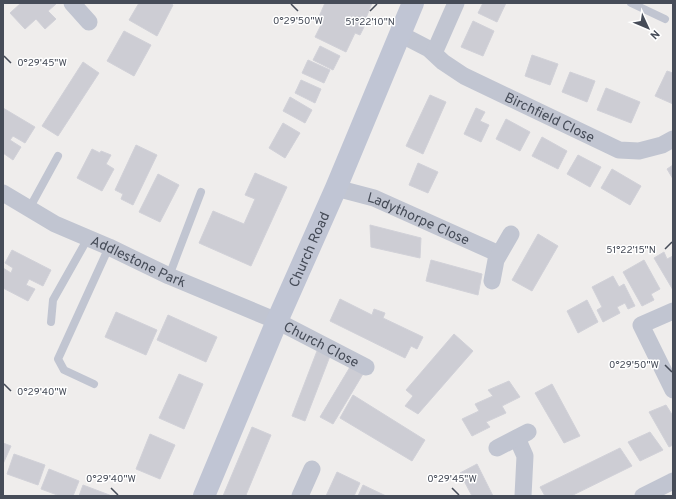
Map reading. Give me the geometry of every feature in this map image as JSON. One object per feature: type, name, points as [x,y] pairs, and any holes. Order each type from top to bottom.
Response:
[{"type":"main road","name":"Church Road","points":[[204,496],[277,321],[336,188],[413,3]]},
{"type":"street","points":[[434,53],[456,3]]},
{"type":"street","name":"Birchfield Close","points":[[400,34],[429,49],[464,76],[619,150],[639,151],[662,145],[673,139]]},
{"type":"street","name":"Ladythorpe Close","points":[[336,188],[374,198],[499,254]]},
{"type":"street","name":"Addlestone Park","points":[[3,194],[55,224],[109,246],[169,276],[277,321]]},
{"type":"street","points":[[492,281],[496,260],[511,234]]},
{"type":"street","points":[[673,311],[641,326],[673,390]]},
{"type":"street","name":"Church Close","points":[[277,321],[366,367]]},
{"type":"street","points":[[497,448],[522,435],[525,456],[523,496]]},
{"type":"street","points":[[300,496],[312,469]]},
{"type":"street","points":[[643,496],[673,481]]},
{"type":"lane","points":[[631,3],[665,19]]},
{"type":"lane","points":[[29,209],[58,156]]},
{"type":"lane","points":[[169,276],[201,192]]},
{"type":"lane","points":[[51,322],[53,300],[88,238]]},
{"type":"lane","points":[[94,384],[64,370],[58,359],[109,246]]},
{"type":"building","points":[[21,3],[55,3],[56,4],[48,11],[56,19],[45,29],[36,19],[25,29],[10,13]]},
{"type":"building","points":[[139,3],[169,3],[173,5],[157,36],[129,20]]},
{"type":"building","points":[[325,3],[372,3],[366,18],[368,19],[360,35],[355,33],[346,52],[315,37],[323,21],[318,19]]},
{"type":"building","points":[[483,3],[506,3],[497,22],[478,13]]},
{"type":"building","points":[[473,21],[494,31],[483,56],[461,47]]},
{"type":"building","points":[[124,31],[151,45],[134,76],[107,61]]},
{"type":"building","points":[[320,46],[340,56],[333,70],[313,60]]},
{"type":"building","points":[[532,55],[558,64],[550,85],[525,76]]},
{"type":"building","points":[[308,60],[330,70],[324,83],[302,73]]},
{"type":"building","points":[[83,62],[99,73],[58,136],[42,126]]},
{"type":"building","points":[[667,71],[673,73],[673,104],[655,96]]},
{"type":"building","points":[[570,72],[595,81],[587,102],[562,92]]},
{"type":"building","points":[[301,80],[321,89],[315,103],[295,93]]},
{"type":"building","points":[[606,88],[640,102],[631,123],[597,110]]},
{"type":"building","points":[[430,95],[446,102],[423,154],[406,146]]},
{"type":"building","points":[[290,97],[312,110],[305,123],[283,111]]},
{"type":"building","points":[[3,108],[35,127],[25,143],[13,136],[10,140],[21,147],[13,160],[3,153]]},
{"type":"building","points":[[476,108],[485,112],[480,121],[489,125],[481,142],[464,134]]},
{"type":"building","points":[[506,119],[530,132],[520,151],[496,139]]},
{"type":"building","points":[[283,123],[300,133],[285,158],[269,148]]},
{"type":"building","points":[[542,137],[567,151],[558,169],[532,156]]},
{"type":"building","points":[[136,145],[157,155],[133,205],[121,199],[123,194],[115,190]]},
{"type":"building","points":[[92,149],[100,153],[101,151],[111,155],[106,164],[114,169],[102,191],[77,178]]},
{"type":"building","points":[[578,155],[601,167],[590,187],[567,174]]},
{"type":"building","points":[[418,163],[438,172],[428,193],[409,185]]},
{"type":"building","points":[[673,165],[673,179],[667,169]]},
{"type":"building","points":[[612,169],[641,186],[630,205],[601,188]]},
{"type":"building","points":[[255,173],[287,187],[251,266],[199,243],[213,211],[244,224],[255,199],[245,195]]},
{"type":"building","points":[[158,174],[179,185],[160,222],[139,212]]},
{"type":"building","points":[[370,225],[421,238],[420,258],[371,247]]},
{"type":"building","points":[[538,234],[558,246],[532,291],[512,280]]},
{"type":"building","points":[[12,250],[51,270],[43,286],[29,279],[26,285],[35,289],[28,301],[3,288],[3,268],[11,273],[13,268],[5,263]]},
{"type":"building","points":[[664,252],[667,259],[673,256],[673,290],[654,258]]},
{"type":"building","points":[[431,260],[482,274],[478,295],[426,281]]},
{"type":"building","points":[[644,260],[660,289],[651,294],[654,300],[642,306],[623,272]]},
{"type":"building","points":[[613,276],[619,287],[624,284],[635,306],[628,309],[625,303],[617,307],[620,313],[603,322],[597,310],[602,307],[592,287]]},
{"type":"building","points":[[340,299],[372,315],[374,309],[385,313],[383,318],[423,337],[417,349],[411,346],[405,358],[330,321]]},
{"type":"building","points":[[587,300],[598,322],[578,333],[567,311]]},
{"type":"building","points":[[116,312],[157,330],[146,355],[105,337]]},
{"type":"building","points":[[168,315],[217,337],[206,362],[157,340]]},
{"type":"building","points":[[454,334],[473,351],[418,414],[405,406],[413,396],[406,390]]},
{"type":"building","points":[[317,351],[330,356],[305,421],[292,416]]},
{"type":"building","points":[[350,367],[363,374],[333,424],[320,417]]},
{"type":"building","points":[[179,374],[203,384],[184,429],[159,418]]},
{"type":"building","points":[[509,381],[520,397],[502,406],[506,413],[486,422],[490,427],[472,436],[462,419],[479,411],[475,404],[493,396],[488,390]]},
{"type":"building","points":[[552,384],[580,436],[564,443],[535,393]]},
{"type":"building","points":[[353,395],[425,440],[412,461],[340,418]]},
{"type":"building","points":[[666,405],[673,416],[673,445],[669,447],[649,412]]},
{"type":"building","points":[[252,427],[271,435],[246,495],[249,496],[223,496]]},
{"type":"building","points":[[650,432],[663,450],[640,461],[628,442]]},
{"type":"building","points":[[150,434],[175,445],[160,479],[136,469]]},
{"type":"building","points":[[3,443],[11,446],[3,464]]},
{"type":"building","points":[[620,448],[632,466],[571,496],[545,496],[540,487]]},
{"type":"building","points":[[14,454],[45,465],[38,485],[7,474]]},
{"type":"building","points":[[477,464],[493,496],[472,496],[460,473]]},
{"type":"building","points":[[49,469],[79,481],[73,496],[60,496],[41,489]]},
{"type":"building","points":[[337,472],[360,483],[354,496],[326,496]]},
{"type":"building","points":[[83,485],[112,496],[79,496]]},
{"type":"building","points":[[363,485],[386,496],[358,496]]}]
